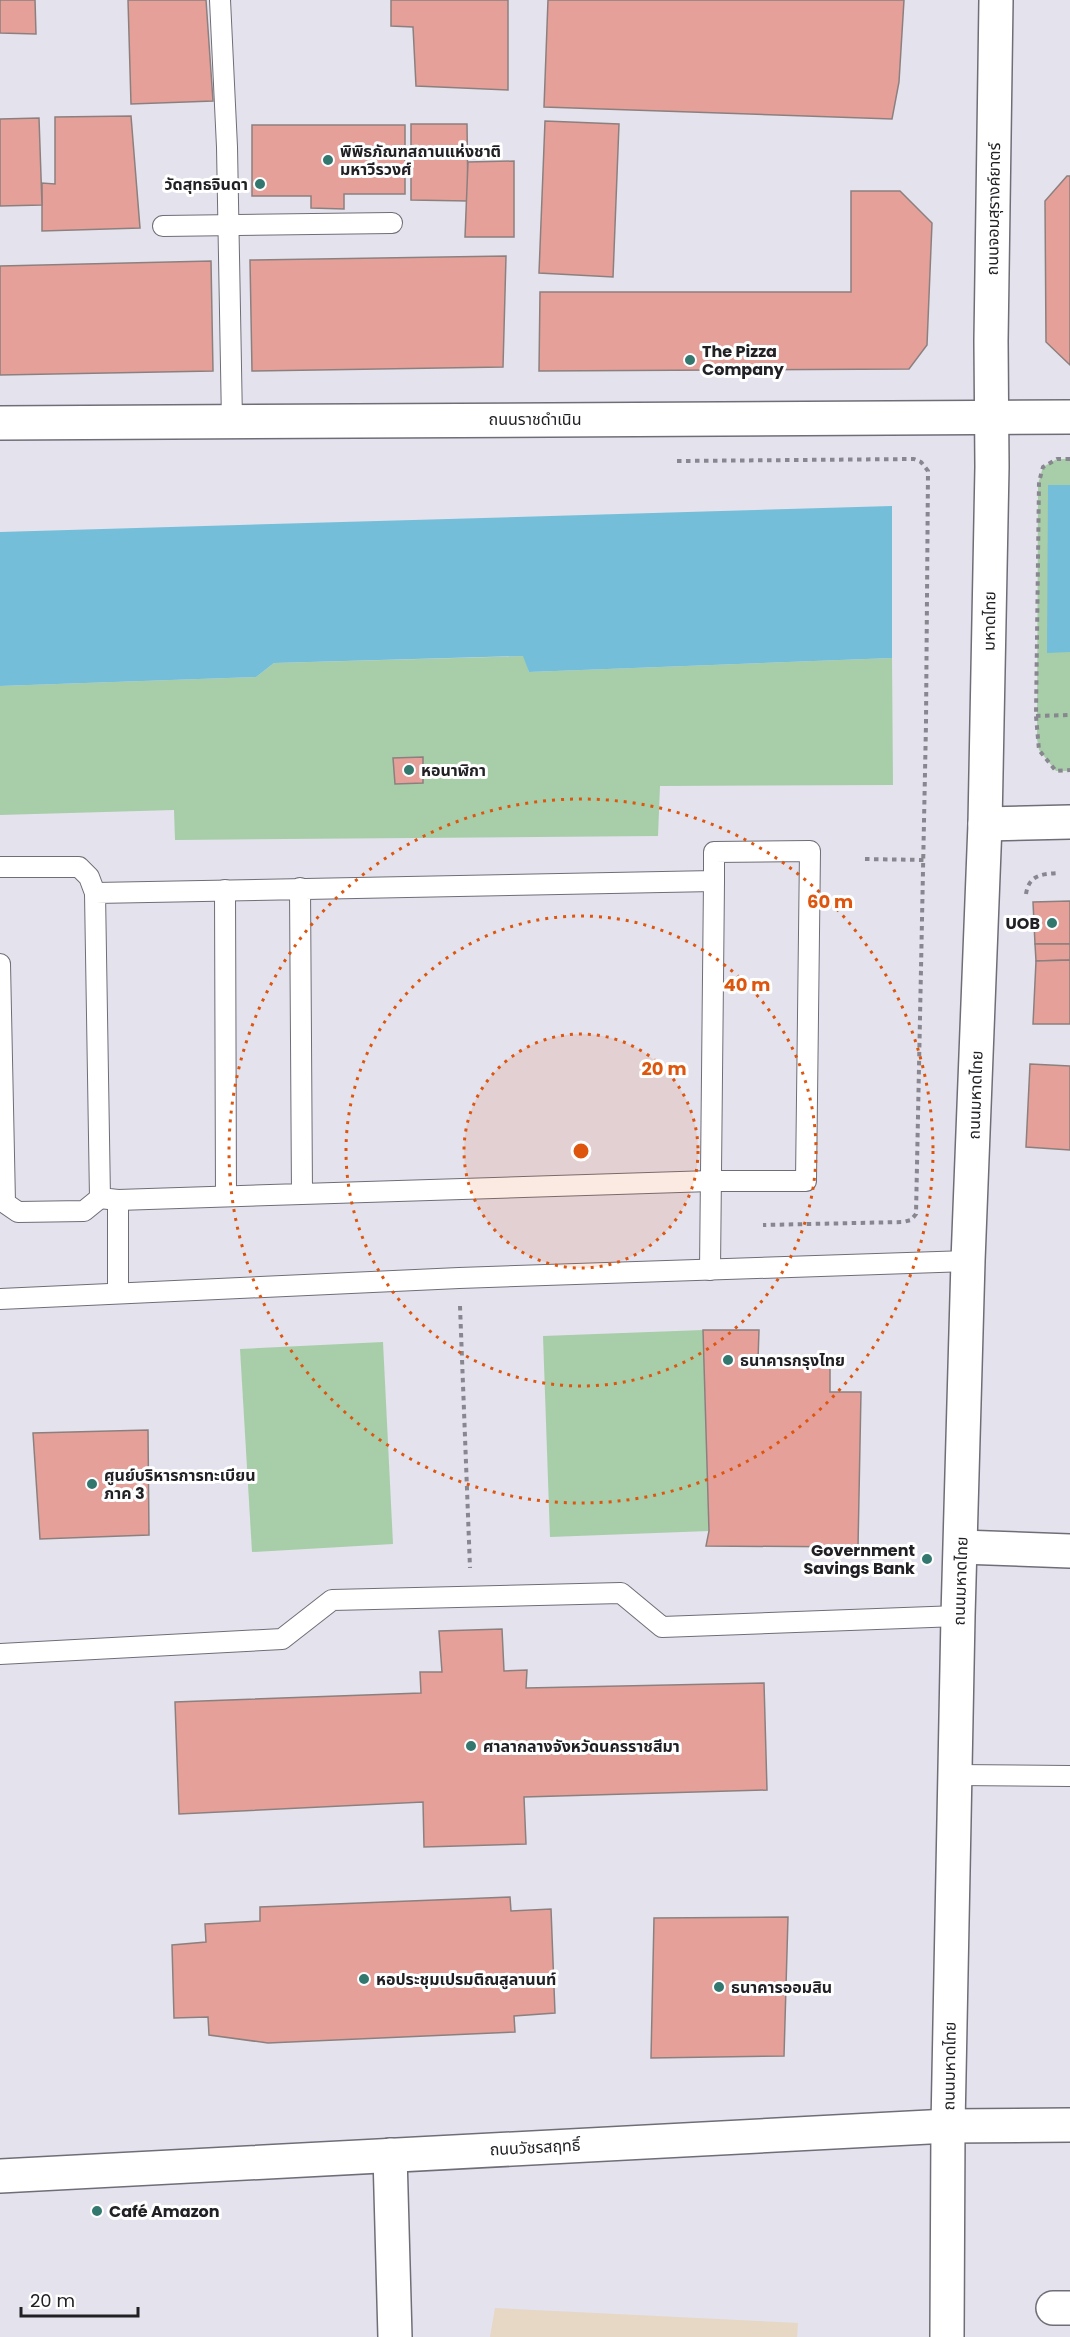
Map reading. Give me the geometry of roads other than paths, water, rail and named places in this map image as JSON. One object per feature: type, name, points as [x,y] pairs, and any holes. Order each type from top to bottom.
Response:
[{"type":"street","name":"ถนนจอมสุรางค์ยาตร์","points":[[991,417],[996,0]]},
{"type":"street","name":"มหาดไทย","points":[[986,824],[993,467],[991,417]]},
{"type":"street","name":"ถนนราชดำเนิน","points":[[0,423],[1070,417]]},
{"type":"street","points":[[986,824],[1070,822]]},
{"type":"street","name":"ถนนมหาดไทย","points":[[946,2337],[958,1616],[968,1261],[986,824]]},
{"type":"street","points":[[961,1547],[1070,1551]]},
{"type":"street","name":"ถนนวัชรสฤทธิ์","points":[[0,2176],[948,2126],[1070,2126]]},
{"type":"street","points":[[390,2155],[395,2337]]},
{"type":"lane","points":[[220,0],[229,226],[232,420]]},
{"type":"lane","points":[[163,226],[392,223]]},
{"type":"lane","points":[[0,964],[5,1203],[18,1212],[84,1210],[109,1199],[711,1181],[806,1181],[810,851],[714,852],[714,881],[711,1181],[710,1270]]},
{"type":"lane","points":[[0,867],[79,867],[89,877],[96,893],[109,1199],[118,1293]]},
{"type":"lane","points":[[96,893],[714,881]]},
{"type":"lane","points":[[300,888],[302,1194]]},
{"type":"lane","points":[[225,890],[226,1195]]},
{"type":"lane","points":[[0,1299],[459,1278],[968,1261]]},
{"type":"lane","points":[[0,1654],[282,1639],[332,1600],[621,1593],[662,1627],[958,1616]]},
{"type":"lane","points":[[954,1775],[1070,1776]]},
{"type":"water","points":[[1048,485],[1070,485],[1070,652],[1047,653]]},
{"type":"water","points":[[892,506],[892,658],[529,672],[523,656],[274,663],[256,677],[0,686],[0,532]]},
{"type":"place","name":"พิพิธภัณฑสถานแห่งชาติ มหาวีรวงศ์","points":[[328,160]]},
{"type":"place","name":"วัดสุทธจินดา","points":[[260,184]]},
{"type":"place","name":"The Pizza Company","points":[[690,360]]},
{"type":"place","name":"หอนาฬิกา","points":[[409,770]]},
{"type":"place","name":"UOB","points":[[1052,923]]},
{"type":"place","name":"ธนาคารกรุงไทย","points":[[728,1360]]},
{"type":"place","name":"ศูนย์บริหารการทะเบียน ภาค 3","points":[[92,1484]]},
{"type":"place","name":"Government Savings Bank","points":[[927,1559]]},
{"type":"place","name":"ศาลากลางจังหวัดนครราชสีมา","points":[[471,1746]]},
{"type":"place","name":"หอประชุมเปรมติณสูลานนท์","points":[[364,1979]]},
{"type":"place","name":"ธนาคารออมสิน","points":[[719,1987]]},
{"type":"place","name":"Café Amazon","points":[[97,2211]]}]
